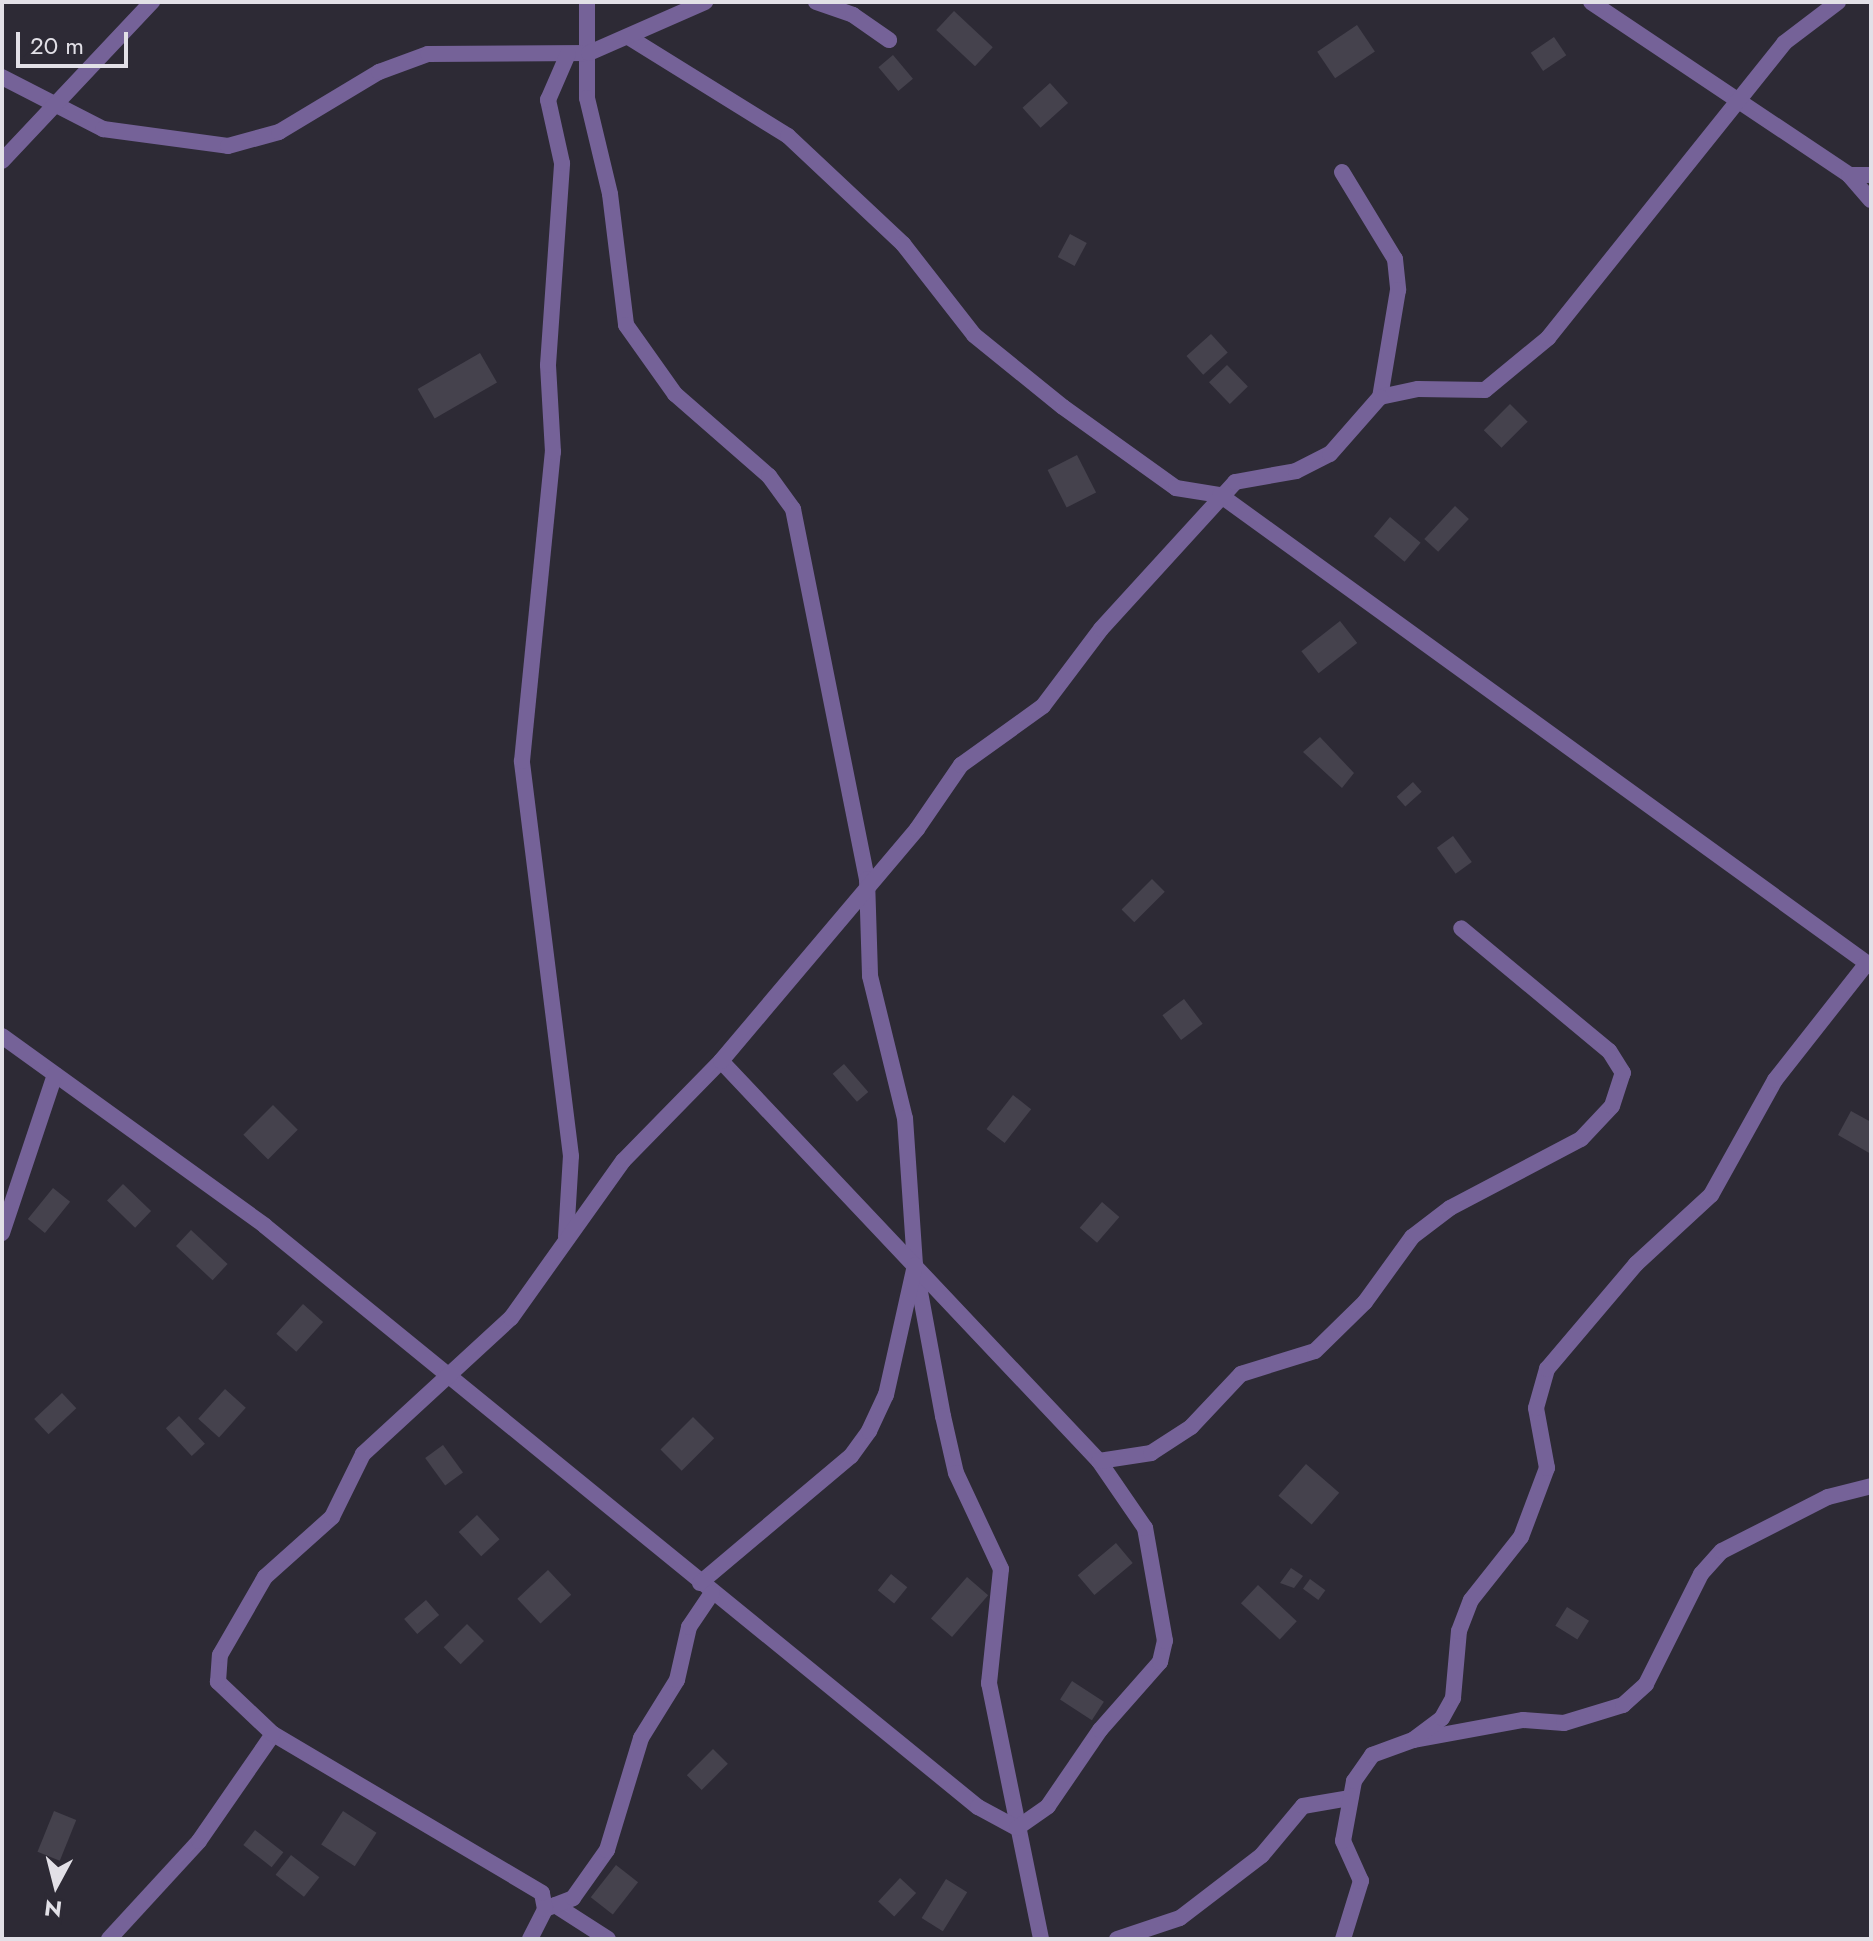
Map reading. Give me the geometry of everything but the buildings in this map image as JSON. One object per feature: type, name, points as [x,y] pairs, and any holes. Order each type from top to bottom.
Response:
[{"type":"street","points":[[2,161],[152,2]]},
{"type":"street","points":[[587,2],[587,98],[610,194],[626,325],[675,394],[789,496],[867,879],[870,976],[908,1142],[915,1265],[956,1473],[1001,1569],[989,1683],[1041,1939]]},
{"type":"street","points":[[2,77],[103,129],[228,146],[279,132],[379,72],[428,54],[589,53],[630,38],[705,2]]},
{"type":"street","points":[[816,2],[853,15],[889,40]]},
{"type":"street","points":[[1591,2],[1849,175],[1871,200]]},
{"type":"street","points":[[1380,397],[1418,389],[1485,390],[1533,354],[1740,103],[1784,43],[1838,2]]},
{"type":"street","points":[[630,38],[788,136],[903,244],[974,335],[1063,407],[1176,488],[1220,495],[1869,965],[1842,1003],[1796,1048],[1711,1195],[1559,1348],[1536,1408],[1547,1468],[1529,1521],[1471,1600],[1459,1631],[1453,1698],[1442,1718],[1413,1740]]},
{"type":"street","points":[[566,1237],[571,1156],[522,761],[553,452],[548,365],[562,163],[548,100],[568,54]]},
{"type":"street","points":[[608,1939],[550,1907],[542,1893],[273,1734],[218,1682],[220,1655],[265,1577],[332,1517],[363,1454],[511,1318],[566,1237],[656,1124],[721,1061],[867,879],[917,829],[961,765],[1018,730],[1071,677],[1101,629],[1220,495],[1249,475],[1296,471],[1330,454],[1380,397],[1398,290],[1395,259],[1342,172]]},
{"type":"street","points":[[1849,175],[1871,175]]},
{"type":"street","points":[[1099,1461],[1151,1453],[1191,1427],[1241,1374],[1315,1351],[1365,1302],[1412,1237],[1450,1208],[1581,1139],[1612,1106],[1623,1073],[1609,1051],[1461,928]]},
{"type":"street","points":[[2,1036],[265,1226],[978,1807],[1017,1828]]},
{"type":"street","points":[[721,1061],[1099,1461],[1145,1528],[1164,1651],[1048,1806],[1017,1828]]},
{"type":"street","points":[[2,1233],[55,1075]]},
{"type":"street","points":[[530,1939],[550,1907],[588,1883],[607,1850],[641,1738],[677,1680],[689,1627],[706,1588],[851,1456],[869,1431],[886,1395],[915,1265]]},
{"type":"street","points":[[1343,1939],[1361,1881],[1343,1841],[1350,1798],[1372,1755],[1413,1740],[1523,1720],[1564,1723],[1623,1705],[1646,1684],[1701,1574],[1722,1551],[1828,1497],[1871,1486]]},
{"type":"street","points":[[109,1939],[199,1841],[273,1734]]},
{"type":"street","points":[[1117,1939],[1180,1918],[1262,1855],[1303,1806],[1350,1798]]}]
